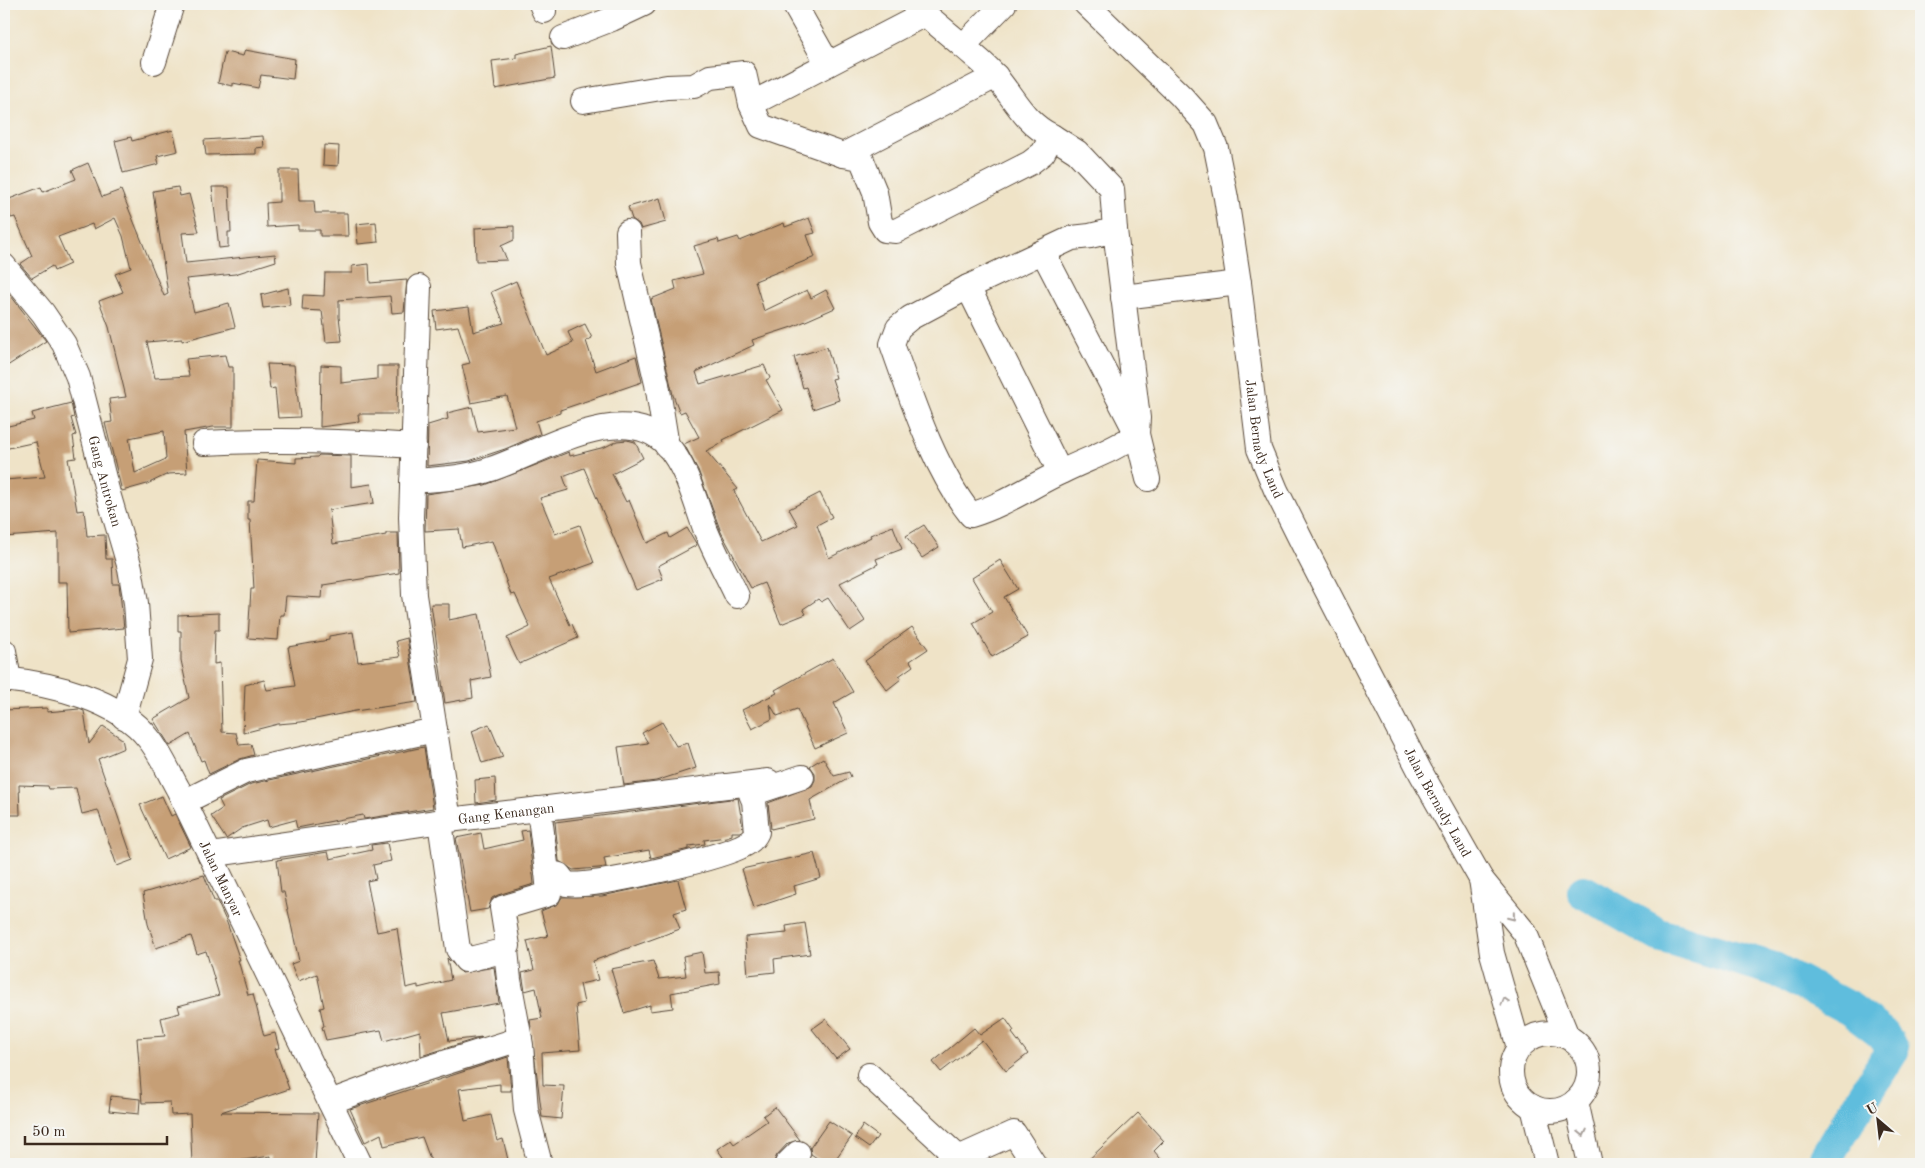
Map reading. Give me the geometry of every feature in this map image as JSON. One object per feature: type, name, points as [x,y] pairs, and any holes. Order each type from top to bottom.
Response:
[{"type":"street","points":[[154,62],[172,4]]},
{"type":"street","points":[[563,38],[644,4]]},
{"type":"street","points":[[794,4],[828,64]]},
{"type":"street","points":[[963,46],[1004,4]]},
{"type":"street","name":"Jalan Bernady Land","points":[[1086,4],[1206,124],[1216,148],[1240,284],[1259,449],[1276,490],[1421,773],[1481,879],[1525,933],[1567,1036]]},
{"type":"street","points":[[751,104],[828,64],[919,9],[996,76],[1038,130],[1052,136],[1077,152],[1112,189],[1115,230],[1138,418],[1136,434],[1118,448],[1060,472],[1002,503],[971,515],[958,498],[920,421],[892,344],[898,328],[910,318],[968,287],[1072,238],[1115,230]]},
{"type":"street","points":[[583,101],[667,88],[694,86],[710,77],[744,73],[751,104],[761,126],[843,155],[861,158],[875,192],[880,222],[885,230],[896,231],[1030,163],[1043,154],[1052,136]]},
{"type":"street","points":[[843,155],[996,76]]},
{"type":"street","points":[[628,232],[629,263],[657,384],[667,446]]},
{"type":"street","points":[[1043,252],[1136,434],[1148,479]]},
{"type":"street","name":"Gang Antrokan","points":[[4,266],[43,313],[64,344],[78,377],[107,490],[130,568],[136,603],[140,659],[124,717]]},
{"type":"street","points":[[1123,296],[1240,284]]},
{"type":"street","points":[[419,287],[412,481],[414,595],[435,730],[458,949],[466,960],[506,950]]},
{"type":"street","points":[[968,287],[1060,472]]},
{"type":"street","points":[[412,481],[456,477],[489,470],[519,460],[555,441],[603,430],[629,426],[653,432],[667,446],[679,463],[692,490],[706,532],[737,596]]},
{"type":"street","points":[[204,443],[268,440],[336,440],[414,446]]},
{"type":"street","points":[[4,651],[6,680]]},
{"type":"street","name":"Jalan Manyar","points":[[6,680],[50,686],[96,701],[124,717],[149,738],[184,802],[360,1164]]},
{"type":"street","points":[[184,802],[246,770],[435,730]]},
{"type":"street","name":"Gang Kenangan","points":[[210,855],[445,821],[802,777],[751,794],[754,801],[757,832],[750,842],[739,847],[707,857],[587,885],[566,884],[559,875],[548,872]]},
{"type":"street","points":[[539,809],[548,872],[549,894],[502,908],[508,946],[506,950],[509,980],[520,1039],[526,1110],[540,1164]]},
{"type":"street","name":"Jalan Bernady Land","points":[[1481,879],[1492,954],[1519,1048]]},
{"type":"street","points":[[1545,1033],[1567,1036],[1583,1050],[1589,1071],[1588,1083],[1576,1101],[1552,1111],[1533,1107],[1520,1097],[1513,1087],[1511,1065],[1519,1048],[1526,1040],[1545,1033]]},
{"type":"street","points":[[330,1102],[387,1081],[520,1039]]},
{"type":"street","points":[[869,1075],[952,1161],[1014,1133],[1034,1164]]},
{"type":"street","points":[[1576,1101],[1590,1164]]},
{"type":"street","points":[[1533,1107],[1547,1164]]},
{"type":"building","points":[[551,46],[555,78],[495,89],[492,61],[516,58],[516,54]]},
{"type":"building","points":[[245,50],[295,59],[293,79],[261,75],[258,88],[233,83],[233,86],[218,83],[225,52],[243,56]]},
{"type":"building","points":[[173,130],[178,151],[157,156],[159,164],[123,173],[115,141],[131,137],[132,141]]},
{"type":"building","points":[[263,136],[264,147],[256,148],[256,154],[206,155],[204,140]]},
{"type":"building","points":[[324,145],[339,146],[338,166],[323,165]]},
{"type":"building","points":[[88,163],[102,197],[121,190],[164,296],[168,294],[153,191],[178,187],[180,196],[189,194],[199,232],[182,233],[186,263],[275,254],[276,261],[235,274],[186,279],[194,312],[229,303],[235,327],[182,341],[182,339],[147,342],[155,378],[189,376],[186,359],[225,355],[228,367],[233,367],[233,427],[213,427],[184,432],[187,473],[168,474],[147,484],[122,491],[105,423],[112,422],[109,399],[126,397],[109,327],[99,301],[123,292],[115,274],[131,268],[123,236],[115,218],[94,229],[92,224],[58,237],[70,264],[54,271],[52,266],[32,278],[20,264],[32,256],[15,217],[11,218],[4,201],[41,187],[43,192],[76,179],[72,170]],"holes":[[[164,431],[166,459],[135,473],[129,438]]]},
{"type":"building","points":[[279,170],[298,170],[299,201],[314,201],[315,213],[347,213],[348,236],[320,236],[320,230],[298,230],[298,225],[267,227],[266,203],[279,202]]},
{"type":"building","points":[[212,187],[229,187],[231,232],[228,232],[228,247],[219,248]]},
{"type":"building","points":[[660,198],[666,222],[641,229],[639,224],[632,219],[628,207]]},
{"type":"building","points":[[809,218],[815,233],[807,235],[815,257],[755,281],[764,311],[807,290],[811,298],[826,290],[835,308],[792,327],[752,340],[754,345],[696,372],[700,384],[764,365],[770,378],[766,380],[783,410],[723,440],[724,442],[706,451],[738,489],[734,491],[761,542],[798,525],[789,509],[820,493],[832,517],[817,525],[829,558],[871,537],[870,535],[893,526],[902,549],[876,559],[878,564],[840,583],[865,621],[850,631],[828,598],[821,602],[818,599],[803,609],[806,614],[781,624],[764,583],[751,588],[721,532],[698,470],[684,444],[699,437],[685,411],[680,413],[673,395],[651,299],[676,289],[674,281],[703,274],[694,246],[718,239],[719,243],[738,237],[740,241],[784,223],[785,227]]},
{"type":"building","points":[[376,222],[378,242],[358,244],[356,224]]},
{"type":"building","points":[[514,226],[514,240],[501,246],[507,260],[476,261],[475,228]]},
{"type":"building","points":[[369,264],[370,283],[407,280],[404,312],[392,313],[390,296],[339,300],[342,341],[326,342],[322,311],[302,310],[303,295],[324,296],[325,273],[352,273],[352,266]]},
{"type":"building","points":[[516,281],[546,355],[573,343],[568,332],[585,324],[592,338],[586,341],[596,371],[636,356],[642,382],[560,410],[560,413],[536,421],[540,434],[505,449],[469,461],[427,466],[428,425],[448,419],[447,413],[472,407],[478,432],[515,427],[507,396],[471,403],[462,365],[470,363],[458,326],[436,329],[434,311],[469,307],[473,332],[504,323],[491,292]]},
{"type":"building","points":[[4,287],[46,341],[4,368]]},
{"type":"building","points":[[288,288],[290,305],[263,308],[261,295]]},
{"type":"building","points":[[827,347],[836,378],[832,379],[839,400],[813,409],[806,387],[803,388],[794,357]]},
{"type":"building","points":[[267,364],[294,365],[300,417],[278,418],[275,388],[270,389]]},
{"type":"building","points":[[321,365],[341,366],[341,383],[377,379],[377,366],[398,366],[397,414],[358,414],[359,422],[320,427]]},
{"type":"building","points":[[71,403],[74,417],[71,418],[76,435],[73,436],[76,458],[68,459],[77,511],[84,510],[87,536],[105,535],[106,559],[112,559],[113,584],[119,584],[124,628],[68,633],[67,582],[58,582],[58,533],[4,537],[4,480],[45,477],[36,442],[4,449],[4,427],[34,420],[32,413]]},
{"type":"building","points":[[627,440],[635,442],[643,458],[612,474],[626,502],[629,500],[647,543],[668,533],[670,538],[687,528],[697,545],[658,566],[663,579],[636,590],[584,468],[563,476],[568,490],[540,498],[555,534],[580,525],[594,563],[549,579],[578,638],[519,664],[507,638],[530,627],[515,594],[511,595],[492,541],[462,547],[459,529],[425,531],[426,494],[485,485],[569,452],[570,456],[605,447],[617,441]]},
{"type":"building","points":[[319,455],[351,456],[351,487],[371,484],[374,503],[329,510],[333,544],[386,535],[386,533],[398,533],[399,573],[323,585],[322,598],[286,596],[284,615],[280,615],[278,640],[248,638],[251,589],[254,589],[248,501],[254,501],[257,460],[296,463],[296,458],[317,457]]},
{"type":"building","points":[[924,525],[939,547],[922,558],[906,536]]},
{"type":"building","points":[[1000,560],[1018,589],[1004,597],[1028,637],[992,657],[973,623],[992,612],[972,578]]},
{"type":"building","points":[[431,604],[449,604],[449,620],[479,614],[491,677],[471,681],[473,698],[445,703]]},
{"type":"building","points":[[219,613],[219,630],[215,630],[214,664],[220,663],[222,732],[236,733],[239,745],[251,744],[254,755],[240,759],[209,774],[204,760],[201,761],[190,734],[170,746],[153,719],[189,698],[181,660],[181,631],[178,631],[178,615]]},
{"type":"building","points":[[912,627],[928,649],[910,661],[913,666],[899,676],[901,679],[887,690],[865,661]]},
{"type":"building","points":[[353,632],[358,662],[400,657],[396,641],[407,638],[417,702],[355,711],[301,722],[278,724],[243,733],[245,685],[264,680],[267,690],[295,686],[288,647],[329,640],[329,636]]},
{"type":"building","points":[[833,658],[853,692],[834,703],[848,733],[815,748],[797,709],[777,716],[770,704],[772,719],[752,729],[742,710],[777,693],[775,690]]},
{"type":"building","points":[[47,708],[47,712],[79,709],[84,711],[89,744],[103,726],[122,739],[124,748],[98,759],[133,860],[117,866],[98,810],[82,814],[76,788],[49,789],[48,786],[19,785],[20,815],[4,815],[4,710]]},
{"type":"building","points":[[662,722],[676,746],[688,743],[696,768],[656,781],[624,785],[618,747],[648,743],[642,733]]},
{"type":"building","points":[[489,724],[503,757],[482,763],[472,731]]},
{"type":"building","points":[[424,747],[433,808],[364,819],[363,815],[297,828],[295,820],[269,827],[267,820],[242,828],[226,839],[211,816],[223,808],[219,800],[251,784]]},
{"type":"building","points":[[823,758],[834,776],[849,772],[851,777],[810,800],[814,819],[771,829],[768,803],[812,786],[815,780],[815,773],[810,766]]},
{"type":"building","points":[[495,778],[496,800],[476,803],[475,780]]},
{"type":"building","points":[[162,796],[171,816],[175,814],[191,847],[165,859],[140,805]]},
{"type":"building","points":[[738,798],[743,829],[740,832],[732,832],[732,835],[704,840],[705,844],[689,846],[689,849],[651,858],[649,850],[604,858],[606,867],[573,870],[559,861],[555,822]]},
{"type":"building","points":[[528,830],[534,884],[492,898],[488,909],[470,912],[456,838],[481,833],[484,849],[523,840],[521,831]]},
{"type":"building","points":[[387,843],[391,861],[373,865],[376,879],[367,881],[377,932],[397,928],[406,988],[418,985],[418,988],[451,980],[447,958],[462,973],[494,967],[499,1003],[443,1013],[449,1041],[482,1037],[421,1056],[420,1031],[384,1041],[381,1030],[326,1040],[322,1027],[324,1026],[320,1008],[324,1007],[317,974],[298,981],[291,964],[299,961],[284,892],[281,892],[277,860],[328,852],[330,859],[372,850],[371,845]]},
{"type":"building","points":[[814,853],[821,878],[794,886],[796,894],[754,908],[742,869]]},
{"type":"building","points":[[204,875],[214,901],[217,901],[227,923],[240,960],[238,960],[248,995],[253,994],[264,1036],[275,1033],[279,1048],[275,1049],[289,1089],[221,1112],[318,1113],[315,1164],[270,1164],[271,1156],[230,1162],[230,1164],[192,1164],[190,1114],[171,1115],[170,1102],[142,1103],[137,1038],[165,1036],[161,1018],[180,1013],[178,1006],[219,995],[206,951],[197,954],[191,936],[156,948],[148,924],[143,893]]},
{"type":"building","points":[[678,880],[686,909],[674,913],[680,929],[593,961],[598,980],[580,984],[584,1003],[576,1005],[580,1050],[542,1053],[543,1085],[564,1086],[561,1119],[542,1117],[530,1020],[542,1018],[536,988],[525,991],[522,973],[534,970],[527,941],[548,936],[541,911],[558,904],[562,897],[602,896]]},
{"type":"building","points":[[805,923],[810,954],[774,959],[775,972],[748,975],[745,937],[787,933],[786,926]]},
{"type":"building","points":[[702,952],[705,973],[719,972],[720,984],[671,993],[673,1008],[650,1011],[650,1005],[624,1013],[611,969],[653,961],[659,979],[686,976],[683,956]]},
{"type":"building","points":[[1005,1018],[1014,1031],[1012,1033],[1028,1054],[1006,1071],[982,1040],[941,1072],[933,1062],[974,1028],[980,1035]]},
{"type":"building","points":[[826,1019],[850,1049],[836,1059],[812,1029]]},
{"type":"building","points":[[508,1057],[511,1091],[500,1091],[500,1084],[459,1089],[465,1121],[491,1115],[497,1141],[503,1139],[509,1164],[432,1164],[422,1137],[384,1146],[381,1134],[365,1142],[350,1109]]},
{"type":"building","points":[[111,1096],[140,1099],[139,1114],[109,1111]]},
{"type":"building","points":[[775,1107],[800,1140],[788,1143],[777,1155],[773,1164],[728,1164],[717,1149],[731,1140],[734,1144],[767,1121],[763,1116]]},
{"type":"building","points":[[1138,1113],[1164,1141],[1154,1151],[1165,1164],[1084,1164]]},
{"type":"building","points":[[829,1121],[852,1136],[832,1164],[826,1164],[811,1154],[810,1148]]},
{"type":"building","points":[[863,1125],[878,1136],[869,1148],[855,1138]]},
{"type":"waterway","points":[[1584,892],[1659,935],[1774,969],[1850,1009],[1883,1034],[1892,1051],[1826,1157],[1824,1164]]}]
